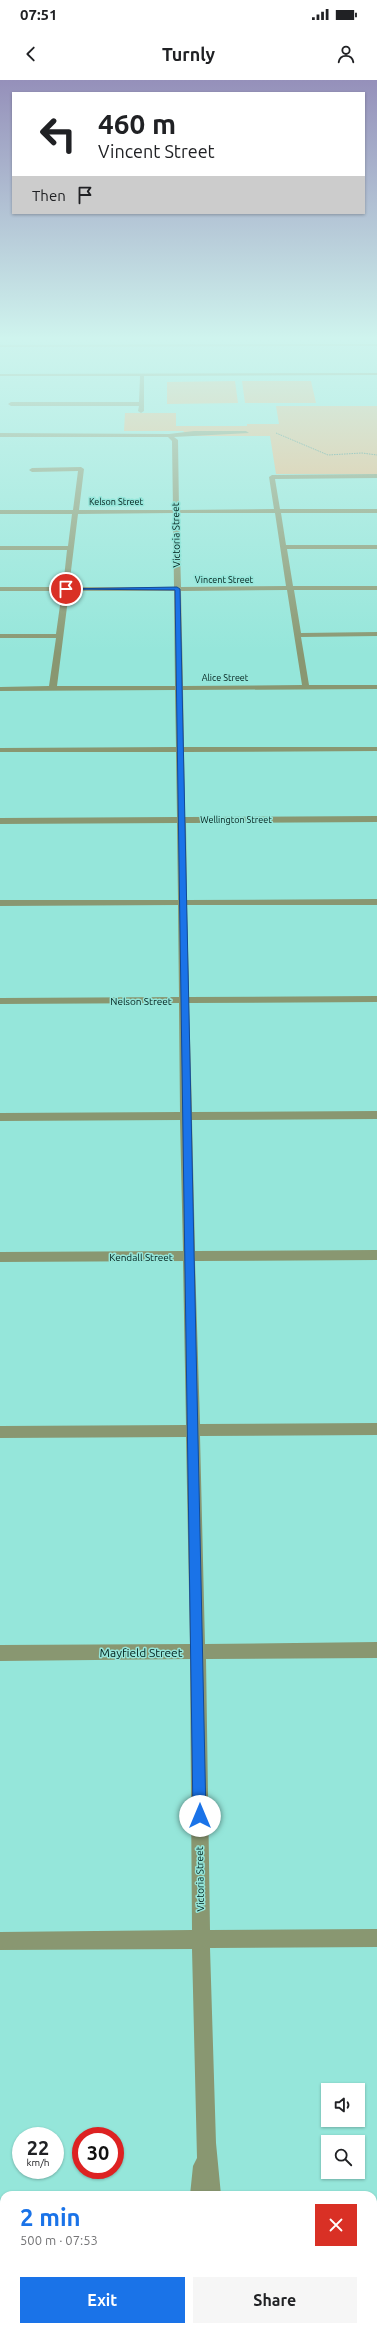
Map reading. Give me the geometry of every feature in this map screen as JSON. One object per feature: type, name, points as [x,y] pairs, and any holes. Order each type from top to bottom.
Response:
[{"type":"street","name":"Victoria Street","points":[[175,444],[186,1116],[198,1652],[201,1938],[206,2143],[211,2191]]},
{"type":"street","points":[[32,470],[81,470],[53,688]]},
{"type":"street","points":[[306,688],[296,635],[272,477],[377,476]]},
{"type":"street","name":"Kelson Street","points":[[0,512],[377,511]]},
{"type":"street","points":[[283,548],[377,547]]},
{"type":"street","points":[[0,548],[71,548]]},
{"type":"street","name":"Vincent Street","points":[[0,589],[377,588]]},
{"type":"street","points":[[296,635],[377,634]]},
{"type":"street","points":[[0,636],[60,636]]},
{"type":"street","name":"Alice Street","points":[[0,688],[377,688]]},
{"type":"street","points":[[0,750],[377,749]]},
{"type":"street","name":"Wellington Street","points":[[0,821],[377,819]]},
{"type":"street","points":[[0,903],[377,902]]},
{"type":"street","name":"Nelson Street","points":[[0,1001],[377,999]]},
{"type":"street","points":[[0,1117],[377,1115]]},
{"type":"street","name":"Kendall Street","points":[[0,1257],[377,1255]]},
{"type":"street","points":[[0,1432],[377,1428]]},
{"type":"street","name":"Mayfield Street","points":[[0,1654],[377,1650]]},
{"type":"street","points":[[0,1941],[201,1938],[377,1938]]},
{"type":"street","name":"Victoria Street","points":[[200,2191],[206,2143]]},
{"type":"path","points":[[302,444],[328,455],[362,453],[377,455]]},
{"type":"shaded area","points":[[271,444],[377,444],[377,474],[276,474]]},
{"type":"route","points":[[66,589],[177,589],[180,679],[186,1116],[199,1694],[200,1816]]}]
